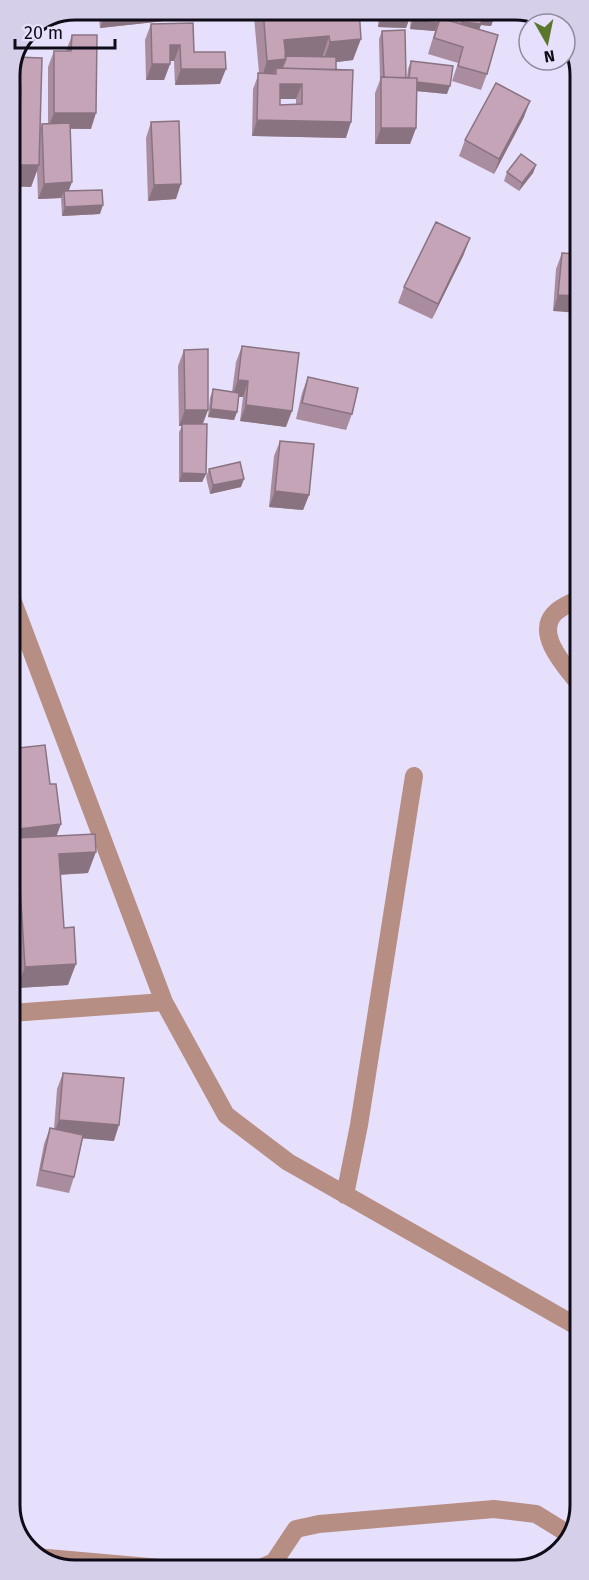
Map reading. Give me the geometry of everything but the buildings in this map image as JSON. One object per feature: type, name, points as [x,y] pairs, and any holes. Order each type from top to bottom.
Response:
[{"type":"street","points":[[570,604],[554,614],[548,627],[552,646],[570,671]]},
{"type":"street","points":[[20,620],[164,1002],[226,1115],[288,1162],[570,1322]]},
{"type":"street","points":[[345,1194],[359,1125],[414,776]]},
{"type":"street","points":[[20,1012],[164,1002]]},
{"type":"street","points":[[277,1560],[296,1529],[331,1523],[494,1509],[536,1514],[563,1531]]}]
